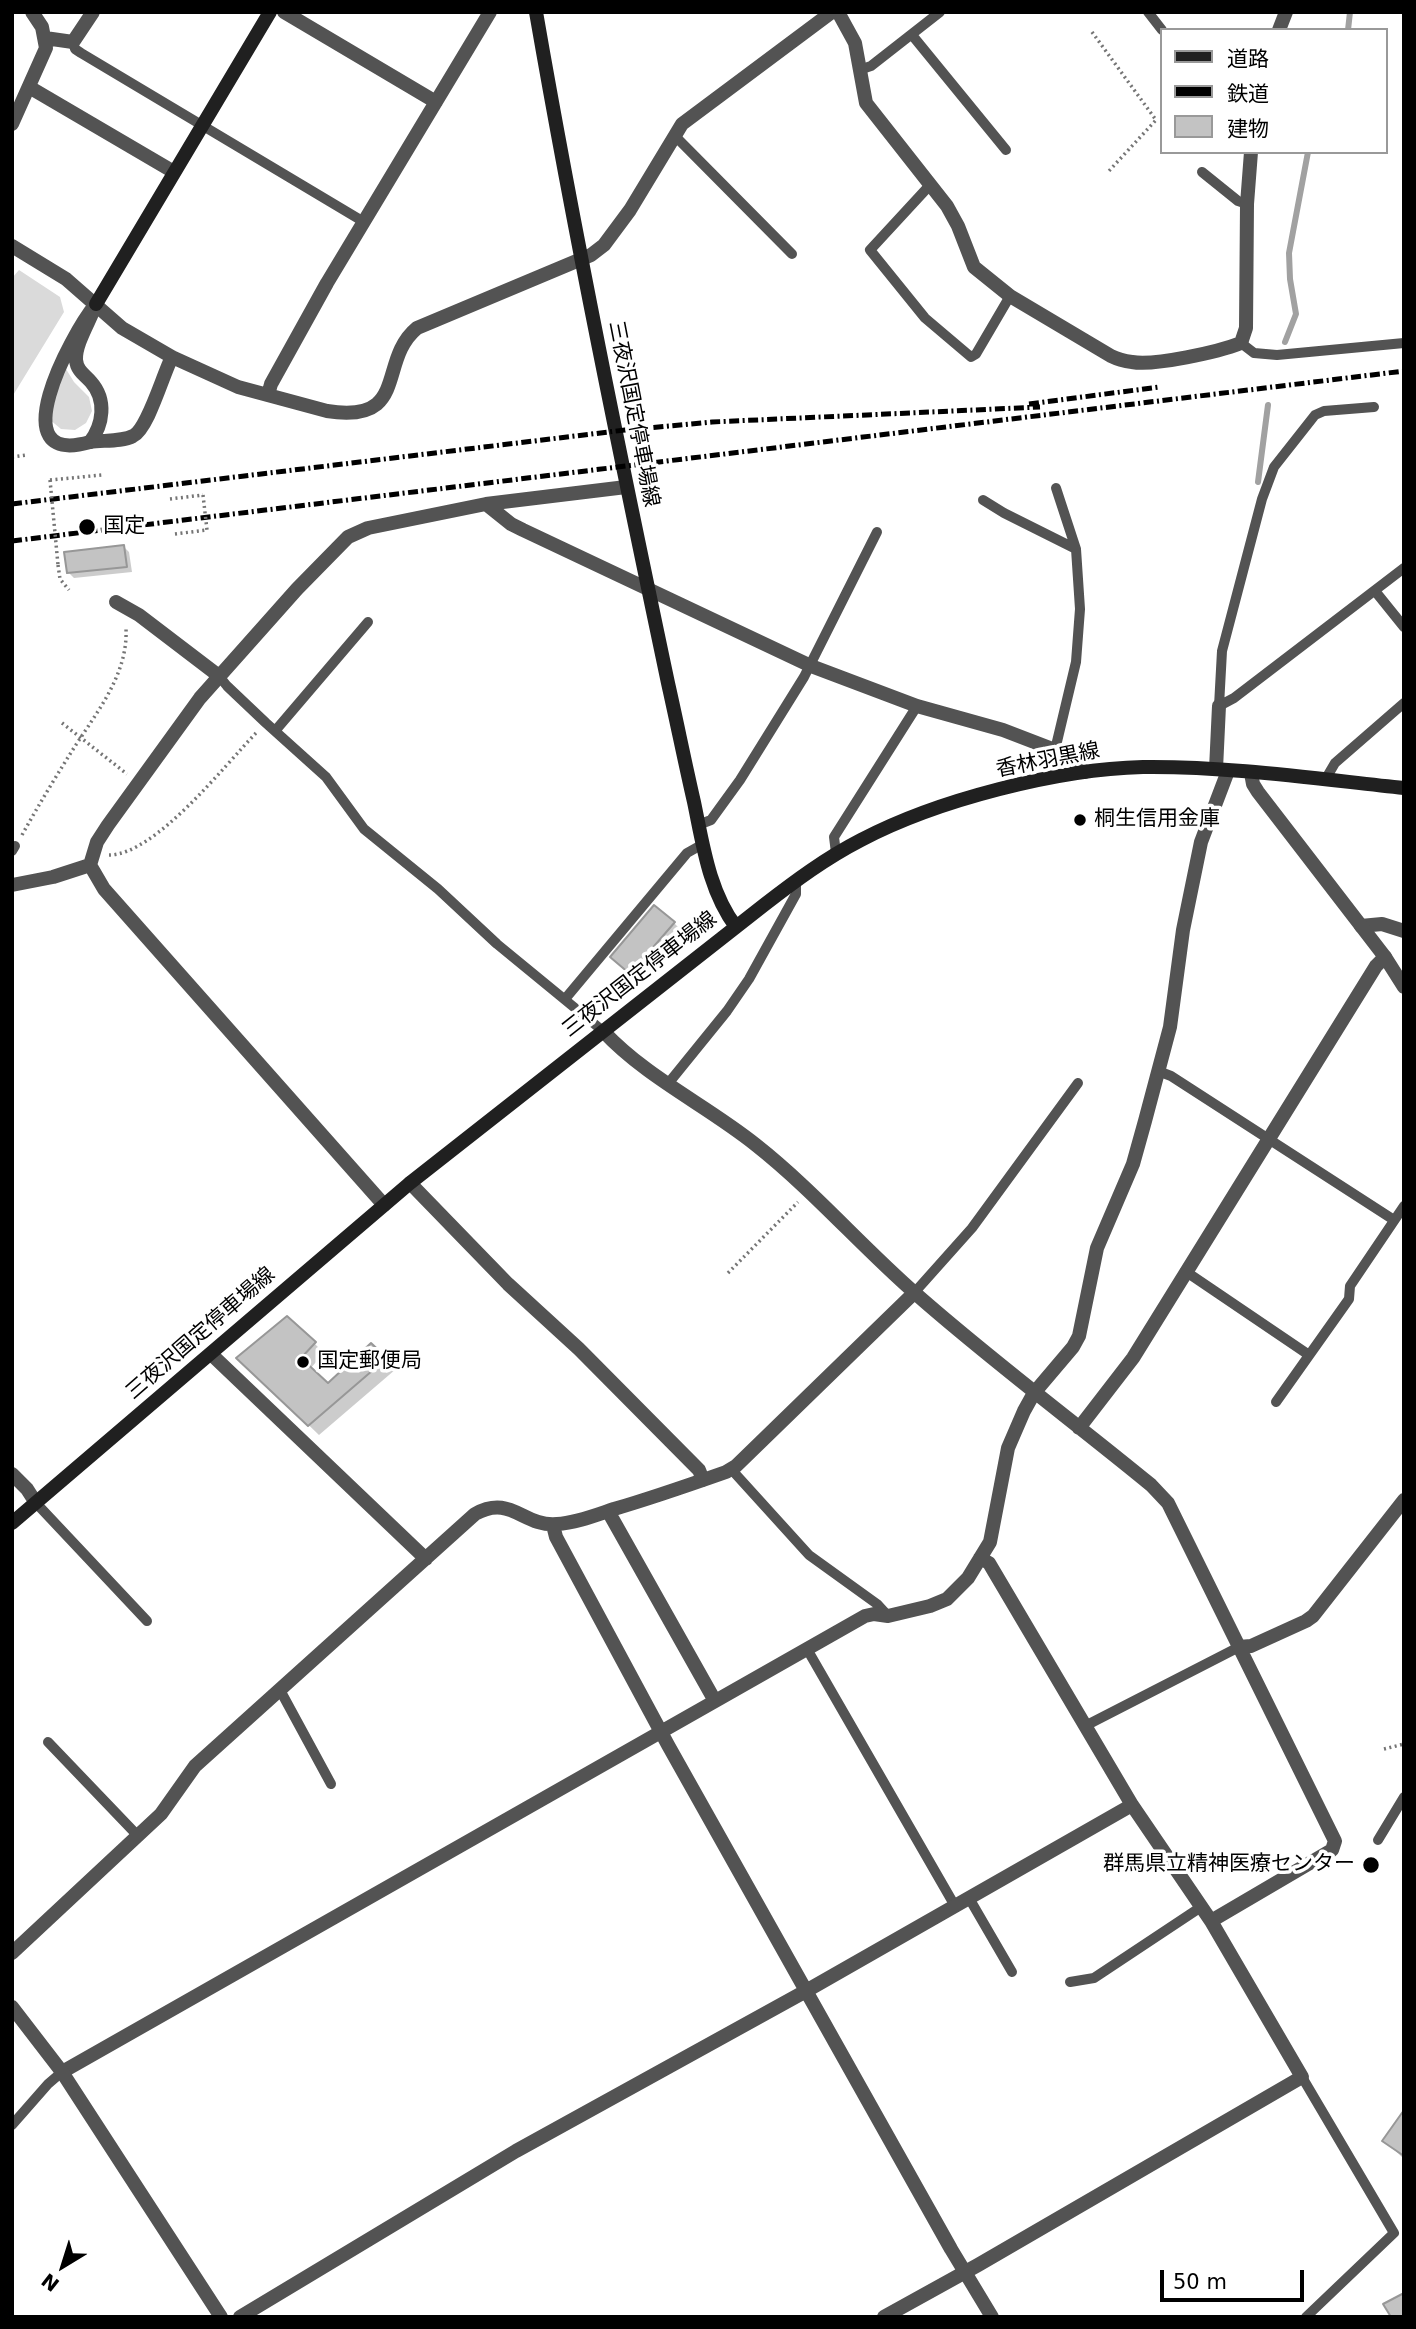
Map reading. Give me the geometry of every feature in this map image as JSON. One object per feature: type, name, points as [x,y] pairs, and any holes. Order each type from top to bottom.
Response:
[{"type":"main road","points":[[96,304],[270,12]]},
{"type":"main road","name":"三夜沢国定停車場線","points":[[12,1523],[384,1205],[736,926],[724,911],[714,888],[698,825],[626,487],[536,12]]},
{"type":"main road","name":"香林羽黒線","points":[[736,926],[836,853],[889,826],[998,791],[1085,772],[1144,767],[1222,770],[1404,788]]},
{"type":"street","points":[[12,124],[43,58],[45,38],[42,27],[32,12]]},
{"type":"street","points":[[45,38],[73,42],[93,12]]},
{"type":"street","points":[[284,12],[436,102]]},
{"type":"street","points":[[268,396],[271,384],[327,283],[490,12]]},
{"type":"street","points":[[12,246],[66,279],[122,328],[172,357],[238,387],[268,396],[342,413],[359,411],[371,407],[387,393],[401,347],[417,328],[581,259],[604,245],[647,184],[682,124],[832,12]]},
{"type":"street","points":[[838,12],[856,43],[866,103],[930,185],[958,226],[974,267],[1010,296],[1111,356],[1131,362],[1163,360],[1228,348],[1241,343],[1246,328],[1247,204],[1251,154]]},
{"type":"street","points":[[29,88],[174,173]]},
{"type":"street","points":[[96,304],[56,360],[40,393],[36,417],[40,434],[51,444],[62,446],[130,438],[138,433],[172,357]]},
{"type":"street","points":[[90,442],[100,425],[101,405],[96,390],[82,373],[76,359],[79,342],[96,304]]},
{"type":"street","points":[[12,885],[53,877],[91,859],[108,825],[200,698],[297,589],[348,537],[368,528],[486,504],[626,487]]},
{"type":"street","points":[[486,504],[511,524],[811,666],[917,706],[1003,730],[1055,750],[1068,756],[1085,772]]},
{"type":"street","points":[[116,602],[139,615],[219,676]]},
{"type":"street","points":[[62,2072],[864,1616],[888,1616],[930,1606],[947,1599],[968,1578],[990,1542],[1008,1448],[1034,1393],[1073,1347],[1079,1336],[1097,1248],[1133,1164],[1170,1027],[1195,863],[1222,770],[1219,706]]},
{"type":"street","points":[[1251,773],[1253,785],[1258,792],[1362,926],[1404,987]]},
{"type":"street","points":[[91,859],[104,889],[384,1205]]},
{"type":"street","points":[[1362,926],[1381,923],[1404,931]]},
{"type":"street","points":[[1079,1428],[1133,1358],[1376,966],[1385,957]]},
{"type":"street","points":[[603,1031],[618,1047],[667,1085],[756,1145],[915,1293],[1034,1393],[1151,1485],[1168,1503],[1335,1841],[1332,1850],[1210,1921]]},
{"type":"street","points":[[410,1184],[699,1470],[703,1480]]},
{"type":"street","points":[[12,1953],[161,1814],[195,1766],[475,1514],[491,1507],[506,1508],[531,1520],[552,1525],[608,1511],[731,1469],[915,1293]]},
{"type":"street","points":[[211,1354],[426,1559]]},
{"type":"street","points":[[12,1474],[36,1503]]},
{"type":"street","points":[[1239,1647],[1251,1646],[1313,1616],[1404,1500]]},
{"type":"street","points":[[608,1511],[715,1701]]},
{"type":"street","points":[[552,1525],[661,1732],[992,2317]]},
{"type":"street","points":[[884,2317],[1301,2077],[1210,1921],[1132,1804],[989,1563],[980,1558]]},
{"type":"street","points":[[240,2317],[516,2151],[806,1991],[1132,1804]]},
{"type":"street","points":[[12,2007],[62,2072],[221,2317]]},
{"type":"lane","points":[[862,69],[871,66],[940,12]]},
{"type":"lane","points":[[1148,12],[1160,28]]},
{"type":"lane","points":[[912,35],[1006,150]]},
{"type":"lane","points":[[73,42],[75,49],[81,53],[364,222]]},
{"type":"lane","points":[[674,135],[792,254]]},
{"type":"lane","points":[[1202,172],[1238,201],[1247,204]]},
{"type":"lane","points":[[930,185],[870,250],[925,318],[971,357],[976,354],[1010,296]]},
{"type":"lane","points":[[1241,343],[1254,353],[1277,355],[1404,343]]},
{"type":"lane","points":[[1219,706],[1222,651],[1262,499],[1274,467],[1315,415],[1324,411],[1374,407]]},
{"type":"lane","points":[[1055,750],[1076,662],[1080,609],[1076,549],[1056,488]]},
{"type":"lane","points":[[983,500],[1076,549]]},
{"type":"lane","points":[[698,825],[710,820],[740,780],[811,666],[877,532]]},
{"type":"lane","points":[[1219,706],[1234,698],[1404,568]]},
{"type":"lane","points":[[1375,591],[1404,627]]},
{"type":"lane","points":[[270,727],[368,622]]},
{"type":"lane","points":[[219,676],[326,777],[364,829],[603,1031]]},
{"type":"lane","points":[[1325,780],[1335,763],[1404,703]]},
{"type":"lane","points":[[836,853],[834,837],[917,706]]},
{"type":"lane","points":[[565,999],[687,853],[703,844]]},
{"type":"lane","points":[[667,1085],[727,1012],[749,979],[796,894],[796,880]]},
{"type":"lane","points":[[1158,1071],[1171,1076],[1394,1220]]},
{"type":"lane","points":[[915,1293],[972,1228],[1078,1083]]},
{"type":"lane","points":[[1276,1402],[1349,1299],[1350,1286],[1404,1206]]},
{"type":"lane","points":[[1185,1271],[1309,1355]]},
{"type":"lane","points":[[731,1469],[809,1555],[877,1604],[888,1616]]},
{"type":"lane","points":[[36,1503],[147,1620]]},
{"type":"lane","points":[[1086,1726],[1239,1647]]},
{"type":"lane","points":[[807,1649],[954,1906]]},
{"type":"lane","points":[[280,1690],[331,1784]]},
{"type":"lane","points":[[48,1742],[138,1836]]},
{"type":"lane","points":[[1378,1840],[1404,1797]]},
{"type":"lane","points":[[969,1898],[1012,1972]]},
{"type":"lane","points":[[1070,1982],[1094,1978],[1201,1907]]},
{"type":"lane","points":[[12,2124],[62,2072]]},
{"type":"lane","points":[[1301,2077],[1394,2233],[1306,2317]]},
{"type":"path","points":[[1091,32],[1156,120],[1108,173]]},
{"type":"path","points":[[12,457],[26,454]]},
{"type":"path","points":[[69,590],[60,579],[50,480],[102,475]]},
{"type":"path","points":[[170,499],[203,495],[207,530],[175,534]]},
{"type":"path","points":[[14,848],[80,738],[105,704],[127,642],[126,628]]},
{"type":"path","points":[[62,723],[138,782]]},
{"type":"path","points":[[91,859],[134,849],[153,836],[270,727]]},
{"type":"path","points":[[728,1273],[810,1193]]},
{"type":"path","points":[[1384,1749],[1404,1744]]},
{"type":"shaded area","points":[[19,270],[60,297],[64,312],[12,397],[12,278]]},
{"type":"shaded area","points":[[66,369],[89,397],[92,411],[86,423],[75,430],[61,429],[49,419],[58,373]]},
{"type":"building","points":[[124,545],[127,567],[67,573],[64,552]]},
{"type":"building","points":[[654,905],[675,922],[630,974],[610,957]]},
{"type":"building","points":[[287,1316],[316,1342],[301,1358],[328,1383],[371,1343],[387,1358],[308,1426],[236,1358]]},
{"type":"building","points":[[1404,2110],[1404,2156],[1382,2141]]},
{"type":"building","points":[[1404,2293],[1404,2317],[1391,2317],[1383,2304]]},
{"type":"waterway","points":[[1348,28],[1350,12]]},
{"type":"waterway","points":[[1285,342],[1296,314],[1289,253],[1308,154]]},
{"type":"waterway","points":[[1258,482],[1268,405]]},
{"type":"railway","points":[[12,541],[1404,371]]},
{"type":"railway","points":[[1029,404],[1159,387]]},
{"type":"railway","points":[[12,504],[625,430],[712,422],[1040,407]]},
{"type":"place","name":"国定","points":[[87,527]]},
{"type":"place","name":"桐生信用金庫","points":[[1080,820]]},
{"type":"place","name":"国定郵便局","points":[[303,1362]]},
{"type":"place","name":"群馬県立精神医療センター","points":[[1371,1865]]}]
